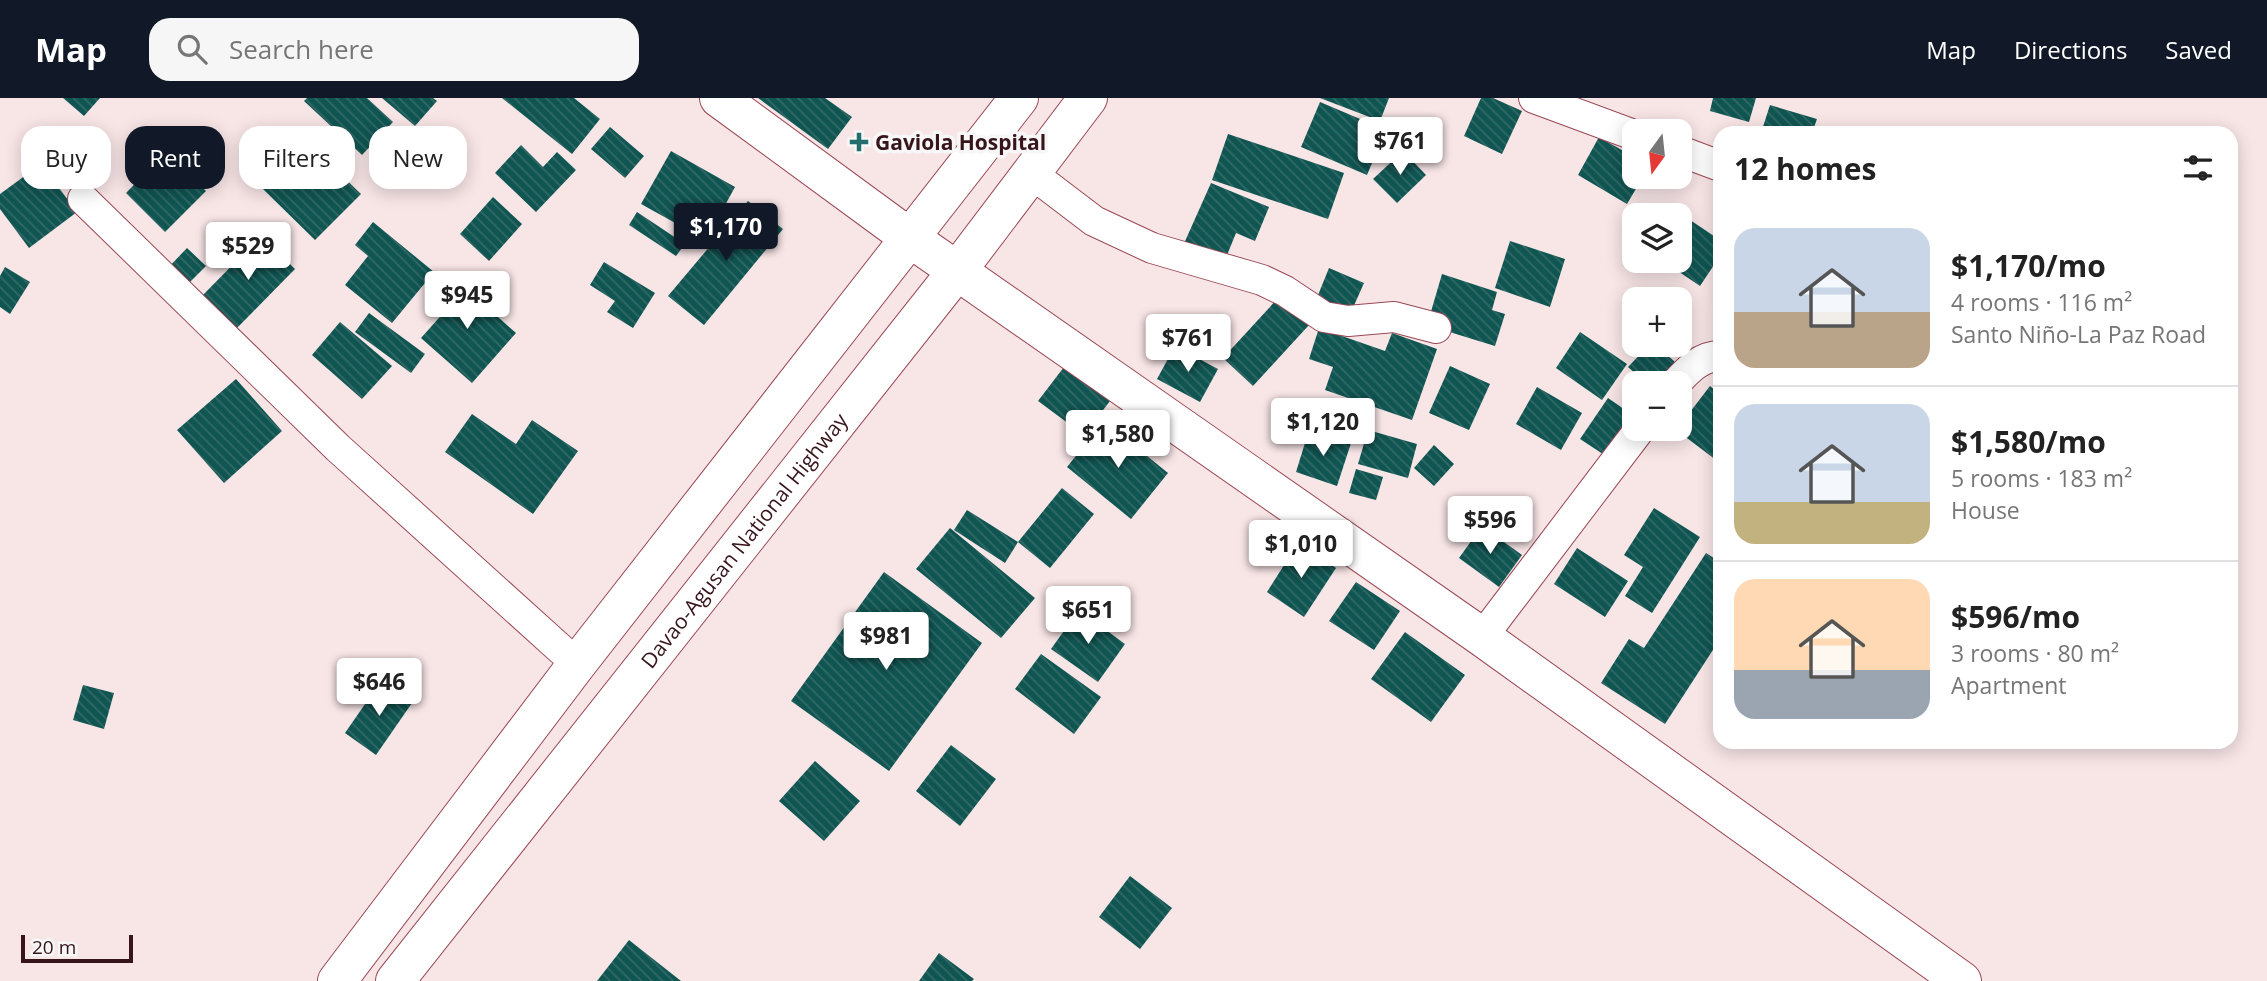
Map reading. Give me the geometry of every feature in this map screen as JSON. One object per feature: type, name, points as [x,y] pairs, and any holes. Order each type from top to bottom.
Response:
[{"type":"main road","points":[[719,98],[910,238],[1482,637],[1962,981]]},
{"type":"main road","points":[[337,981],[577,664],[1019,98]]},
{"type":"main road","name":"Davao-Agusan National Highway","points":[[395,981],[957,271],[1088,98]]},
{"type":"street","points":[[1534,98],[1622,131]]},
{"type":"street","points":[[1692,156],[1713,163]]},
{"type":"street","points":[[1031,173],[1094,221],[1152,248],[1262,280],[1285,291],[1324,317],[1348,321],[1394,317],[1436,328]]},
{"type":"street","points":[[83,199],[338,448],[577,664]]},
{"type":"street","points":[[1687,371],[1693,365],[1713,356]]},
{"type":"street","points":[[1482,637],[1631,441]]},
{"type":"building","points":[[63,98],[100,98],[84,116]]},
{"type":"building","points":[[307,98],[367,98],[393,122],[389,126],[369,126],[369,148],[362,155],[355,148],[355,126],[331,126],[304,101]]},
{"type":"building","points":[[382,98],[433,98],[437,101],[415,126]]},
{"type":"building","points":[[502,98],[574,98],[600,119],[572,154]]},
{"type":"building","points":[[758,98],[825,98],[852,117],[828,149]]},
{"type":"building","points":[[1320,98],[1389,98],[1380,121]]},
{"type":"building","points":[[1481,98],[1493,98],[1522,111],[1502,154],[1464,136]]},
{"type":"building","points":[[1713,98],[1756,98],[1749,122],[1710,111]]},
{"type":"building","points":[[1320,102],[1386,130],[1367,175],[1301,147]]},
{"type":"building","points":[[1770,105],[1817,119],[1814,126],[1763,126]]},
{"type":"building","points":[[610,127],[644,156],[625,178],[591,149]]},
{"type":"building","points":[[1228,134],[1344,173],[1328,219],[1212,180]]},
{"type":"building","points":[[1599,137],[1622,150],[1622,189],[1636,189],[1625,203],[1578,175]]},
{"type":"building","points":[[521,145],[543,167],[557,152],[576,170],[536,212],[495,173]]},
{"type":"building","points":[[671,151],[735,187],[706,240],[641,204]]},
{"type":"building","points":[[1403,151],[1426,175],[1397,203],[1373,179]]},
{"type":"building","points":[[21,179],[21,189],[60,189],[77,212],[29,248],[0,209],[0,194]]},
{"type":"building","points":[[1211,183],[1269,207],[1255,241],[1236,233],[1223,265],[1182,248]]},
{"type":"building","points":[[355,188],[361,194],[315,240],[263,189]]},
{"type":"building","points":[[130,189],[206,191],[165,232],[126,193]]},
{"type":"building","points":[[493,197],[522,224],[489,261],[460,234]]},
{"type":"building","points":[[748,201],[783,229],[704,325],[668,296]]},
{"type":"building","points":[[637,212],[685,244],[676,256],[629,225]]},
{"type":"building","points":[[1692,221],[1713,235],[1713,266],[1700,286],[1681,273],[1692,273]]},
{"type":"building","points":[[373,222],[434,272],[392,323],[345,285],[368,256],[355,245]]},
{"type":"building","points":[[261,236],[295,269],[236,329],[202,296]]},
{"type":"building","points":[[1510,241],[1565,259],[1550,307],[1495,288]]},
{"type":"building","points":[[187,248],[206,266],[185,287],[166,270]]},
{"type":"building","points":[[604,262],[655,293],[633,328],[607,312],[615,301],[590,285]]},
{"type":"building","points":[[5,267],[30,282],[10,314],[0,307],[0,276]]},
{"type":"building","points":[[1329,268],[1364,283],[1348,319],[1314,305]]},
{"type":"building","points":[[1442,274],[1497,292],[1492,310],[1505,314],[1495,346],[1443,330],[1430,315]]},
{"type":"building","points":[[453,277],[516,333],[472,383],[421,338],[446,310],[433,300]]},
{"type":"building","points":[[1279,297],[1309,325],[1253,386],[1223,358]]},
{"type":"building","points":[[369,313],[425,354],[411,373],[355,332]]},
{"type":"building","points":[[340,322],[392,366],[362,399],[312,355]]},
{"type":"building","points":[[1319,328],[1385,351],[1392,333],[1437,349],[1412,420],[1325,390],[1333,367],[1309,359]]},
{"type":"building","points":[[1580,332],[1627,364],[1602,400],[1556,368]]},
{"type":"building","points":[[1175,346],[1218,369],[1200,402],[1157,379]]},
{"type":"building","points":[[1638,357],[1669,357],[1685,371],[1632,371],[1628,367]]},
{"type":"building","points":[[1450,366],[1490,384],[1469,430],[1429,413]]},
{"type":"building","points":[[1064,367],[1110,401],[1084,435],[1038,401]]},
{"type":"building","points":[[236,379],[282,431],[224,483],[177,430]]},
{"type":"building","points":[[1710,386],[1713,388],[1713,458],[1691,441],[1692,409]]},
{"type":"building","points":[[1537,387],[1582,413],[1561,450],[1516,424]]},
{"type":"building","points":[[1608,398],[1622,408],[1622,436],[1609,458],[1580,439]]},
{"type":"building","points":[[472,414],[516,444],[532,420],[578,451],[533,514],[445,452]]},
{"type":"building","points":[[1104,421],[1168,473],[1131,519],[1067,467]]},
{"type":"building","points":[[1309,430],[1351,443],[1337,486],[1296,472]]},
{"type":"building","points":[[1368,430],[1417,444],[1408,478],[1358,464]]},
{"type":"building","points":[[1434,445],[1454,464],[1434,486],[1414,468]]},
{"type":"building","points":[[1356,469],[1383,477],[1376,500],[1349,493]]},
{"type":"building","points":[[1062,488],[1094,514],[1050,568],[1018,542]]},
{"type":"building","points":[[1654,508],[1700,537],[1652,613],[1625,596],[1643,567],[1624,555]]},
{"type":"building","points":[[967,510],[1018,542],[1005,563],[954,530]]},
{"type":"building","points":[[1482,526],[1522,555],[1499,587],[1459,558]]},
{"type":"building","points":[[950,528],[1035,598],[1001,638],[916,569]]},
{"type":"building","points":[[1298,543],[1336,568],[1304,617],[1267,592]]},
{"type":"building","points":[[1577,548],[1628,581],[1605,617],[1554,584]]},
{"type":"building","points":[[1706,553],[1713,558],[1713,650],[1665,724],[1601,683],[1629,639],[1644,648]]},
{"type":"building","points":[[884,572],[982,643],[889,771],[791,701]]},
{"type":"building","points":[[1356,582],[1400,611],[1374,650],[1329,621]]},
{"type":"building","points":[[1079,610],[1125,644],[1098,682],[1051,649]]},
{"type":"building","points":[[1405,632],[1465,675],[1431,722],[1371,679]]},
{"type":"building","points":[[1041,654],[1101,697],[1074,734],[1015,689]]},
{"type":"building","points":[[381,681],[412,703],[376,755],[345,733]]},
{"type":"building","points":[[83,685],[114,693],[104,729],[73,720]]},
{"type":"building","points":[[951,745],[996,779],[960,826],[916,791]]},
{"type":"building","points":[[815,761],[860,801],[824,841],[779,801]]},
{"type":"building","points":[[1130,876],[1172,908],[1140,949],[1099,917]]},
{"type":"building","points":[[629,940],[681,981],[597,981]]},
{"type":"building","points":[[939,953],[974,979],[919,981]]},
{"type":"place","name":"Gaviola Hospital","points":[[859,142]]}]
